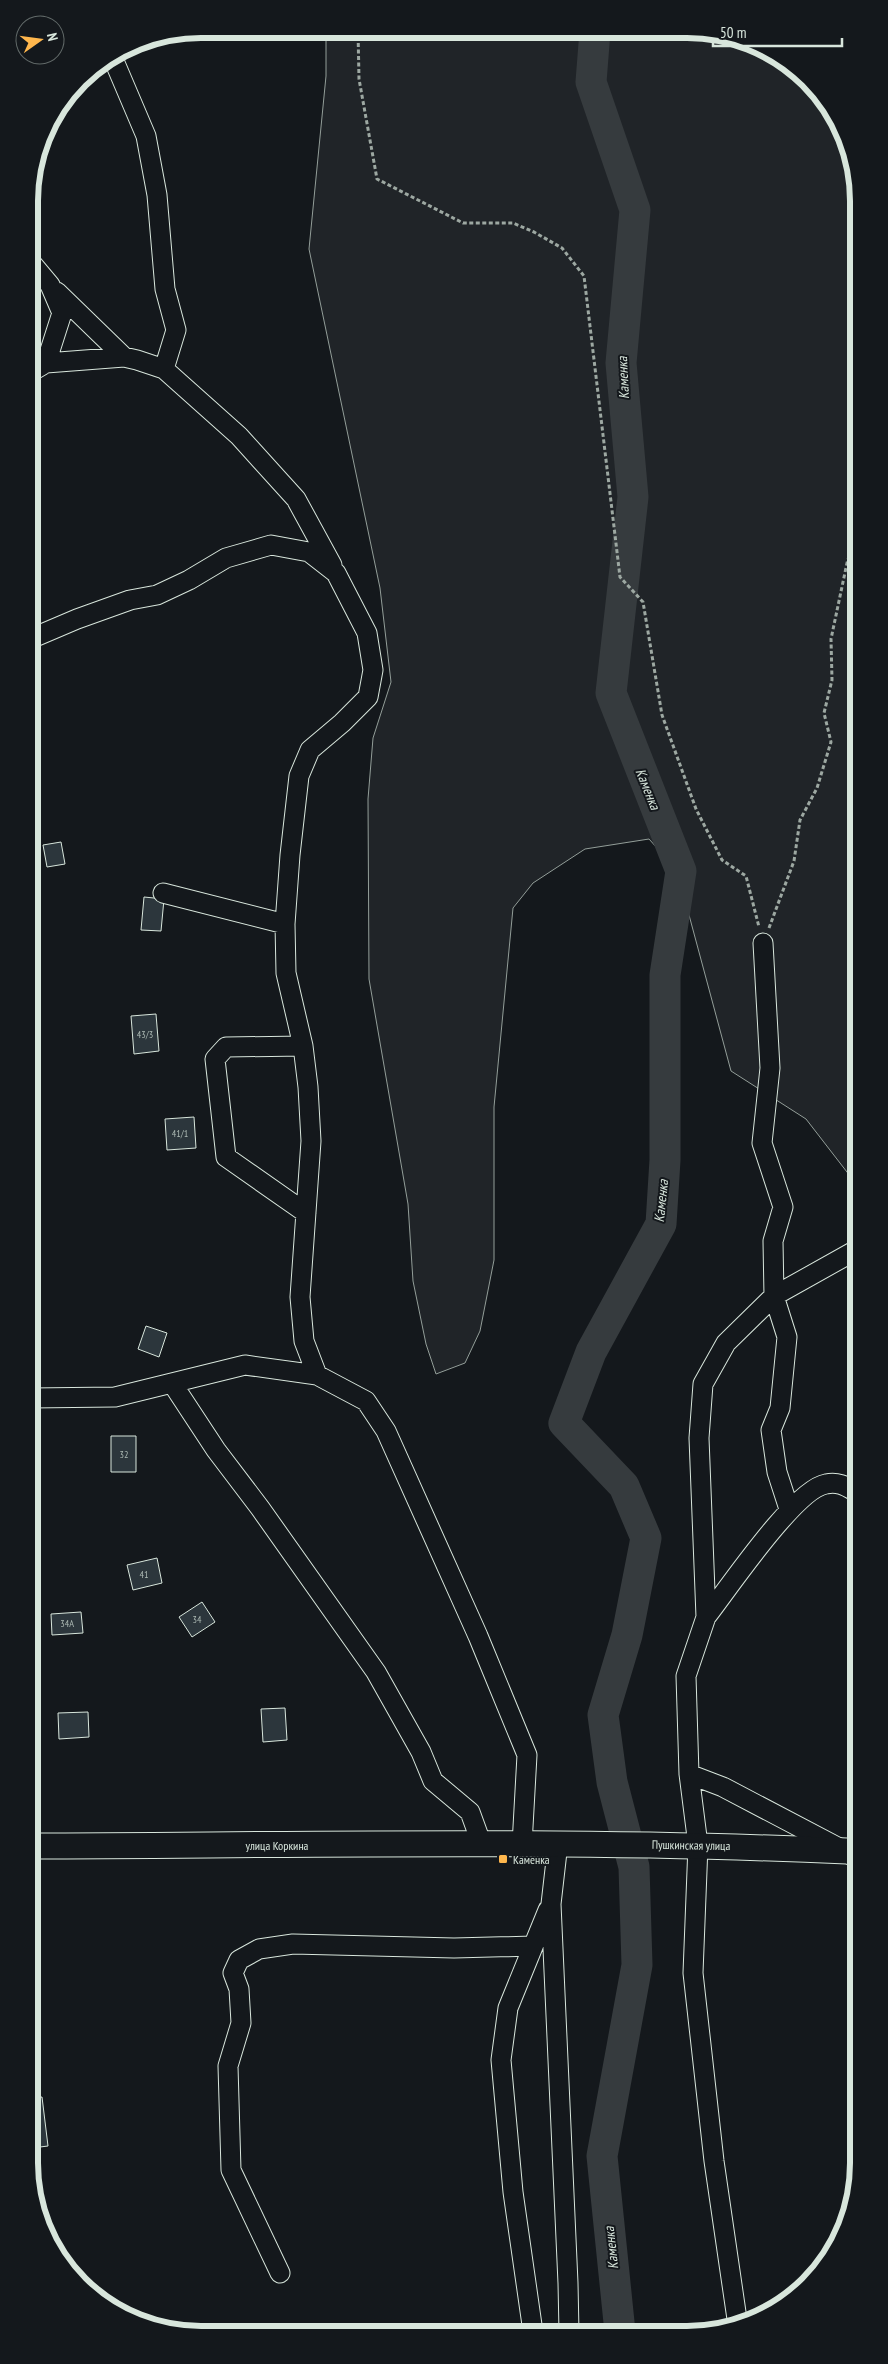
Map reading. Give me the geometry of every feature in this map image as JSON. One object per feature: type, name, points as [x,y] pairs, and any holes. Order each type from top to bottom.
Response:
[{"type":"main road","name":"Пушкинская улица","points":[[522,1845],[558,1843],[698,1845],[850,1853]]},
{"type":"main road","name":"улица Коркина","points":[[38,1846],[522,1845]]},
{"type":"street","points":[[115,62],[146,136],[157,194],[165,289],[176,330],[164,368]]},
{"type":"street","points":[[38,271],[124,358]]},
{"type":"street","points":[[46,363],[62,313],[50,285]]},
{"type":"street","points":[[38,368],[46,363],[124,358],[164,368],[239,436],[296,499],[367,632],[373,670],[368,697],[342,723],[310,750],[299,776],[290,855],[285,924],[286,973],[302,1046],[308,1087],[311,1141],[300,1297],[304,1341],[317,1375]]},
{"type":"street","points":[[38,636],[130,600],[158,595],[189,580],[226,558],[270,544],[309,552],[336,573]]},
{"type":"street","points":[[163,893],[285,924]]},
{"type":"street","points":[[763,943],[770,1068],[762,1143],[784,1206],[773,1241],[774,1296],[787,1338],[780,1408],[771,1430],[777,1472],[789,1509]]},
{"type":"street","points":[[302,1046],[226,1048],[215,1059],[226,1157],[306,1213]]},
{"type":"street","points":[[706,1617],[699,1438],[703,1384],[726,1343],[774,1296],[850,1253]]},
{"type":"street","points":[[38,1398],[115,1398],[245,1365],[317,1375],[366,1402],[386,1431],[478,1636],[527,1755],[522,1845]]},
{"type":"street","points":[[172,1383],[216,1450],[260,1508],[376,1672],[421,1752],[433,1781],[470,1812],[482,1845]]},
{"type":"street","points":[[737,2319],[714,2161],[693,1973],[698,1845],[689,1774],[686,1676],[706,1617],[789,1509],[806,1493],[824,1484],[839,1482],[850,1488]]},
{"type":"street","points":[[689,1774],[723,1786],[850,1852]]},
{"type":"street","points":[[558,1843],[550,1904],[568,2283],[568,2326]]},
{"type":"street","points":[[531,2326],[513,2192],[501,2060],[508,2008],[550,1904]]},
{"type":"street","points":[[280,2273],[231,2170],[228,2066],[240,2023],[240,1989],[233,1973],[239,1960],[259,1949],[294,1944],[454,1948],[533,1946]]},
{"type":"path","points":[[358,38],[360,79],[377,179],[463,223],[513,223],[534,232],[562,248],[584,276],[620,577],[643,602],[662,715],[696,809],[722,860],[746,876],[763,943]]},
{"type":"path","points":[[763,943],[794,861],[800,820],[817,788],[831,742],[824,713],[832,680],[831,639],[850,553]]},
{"type":"shaded area","points":[[326,38],[699,38],[720,41],[760,54],[787,71],[803,85],[823,110],[834,128],[842,148],[850,189],[850,1176],[806,1119],[731,1071],[682,889],[666,858],[649,839],[585,849],[533,883],[513,908],[494,1107],[494,1260],[480,1331],[465,1363],[436,1374],[426,1344],[413,1281],[408,1204],[369,979],[368,799],[373,738],[391,682],[380,588],[309,249],[326,76]]},
{"type":"building","points":[[61,842],[65,864],[47,867],[43,845]]},
{"type":"building","points":[[144,897],[164,899],[161,931],[141,930]]},
{"type":"building","points":[[156,1014],[159,1051],[134,1054],[131,1016]]},
{"type":"building","points":[[194,1117],[196,1148],[167,1150],[165,1119]]},
{"type":"building","points":[[146,1326],[167,1333],[159,1357],[138,1349]]},
{"type":"building","points":[[111,1436],[136,1436],[136,1472],[111,1472]]},
{"type":"building","points":[[157,1558],[162,1583],[133,1590],[127,1565]]},
{"type":"building","points":[[202,1602],[215,1622],[192,1637],[179,1617]]},
{"type":"building","points":[[81,1612],[83,1633],[52,1635],[51,1614]]},
{"type":"building","points":[[285,1708],[287,1740],[263,1742],[261,1709]]},
{"type":"building","points":[[88,1712],[89,1737],[59,1739],[58,1713]]},
{"type":"building","points":[[38,2097],[42,2097],[48,2146],[38,2147]]},
{"type":"waterway","name":"Каменка","points":[[594,38],[591,82],[635,210],[621,363],[633,497],[611,693],[681,871],[665,975],[665,1160],[661,1224],[591,1352],[564,1423],[624,1486],[646,1538],[627,1635],[603,1715],[612,1782],[634,1867],[637,1965],[602,2156],[619,2326]]},
{"type":"place","name":"Каменка","points":[[503,1859]]}]
